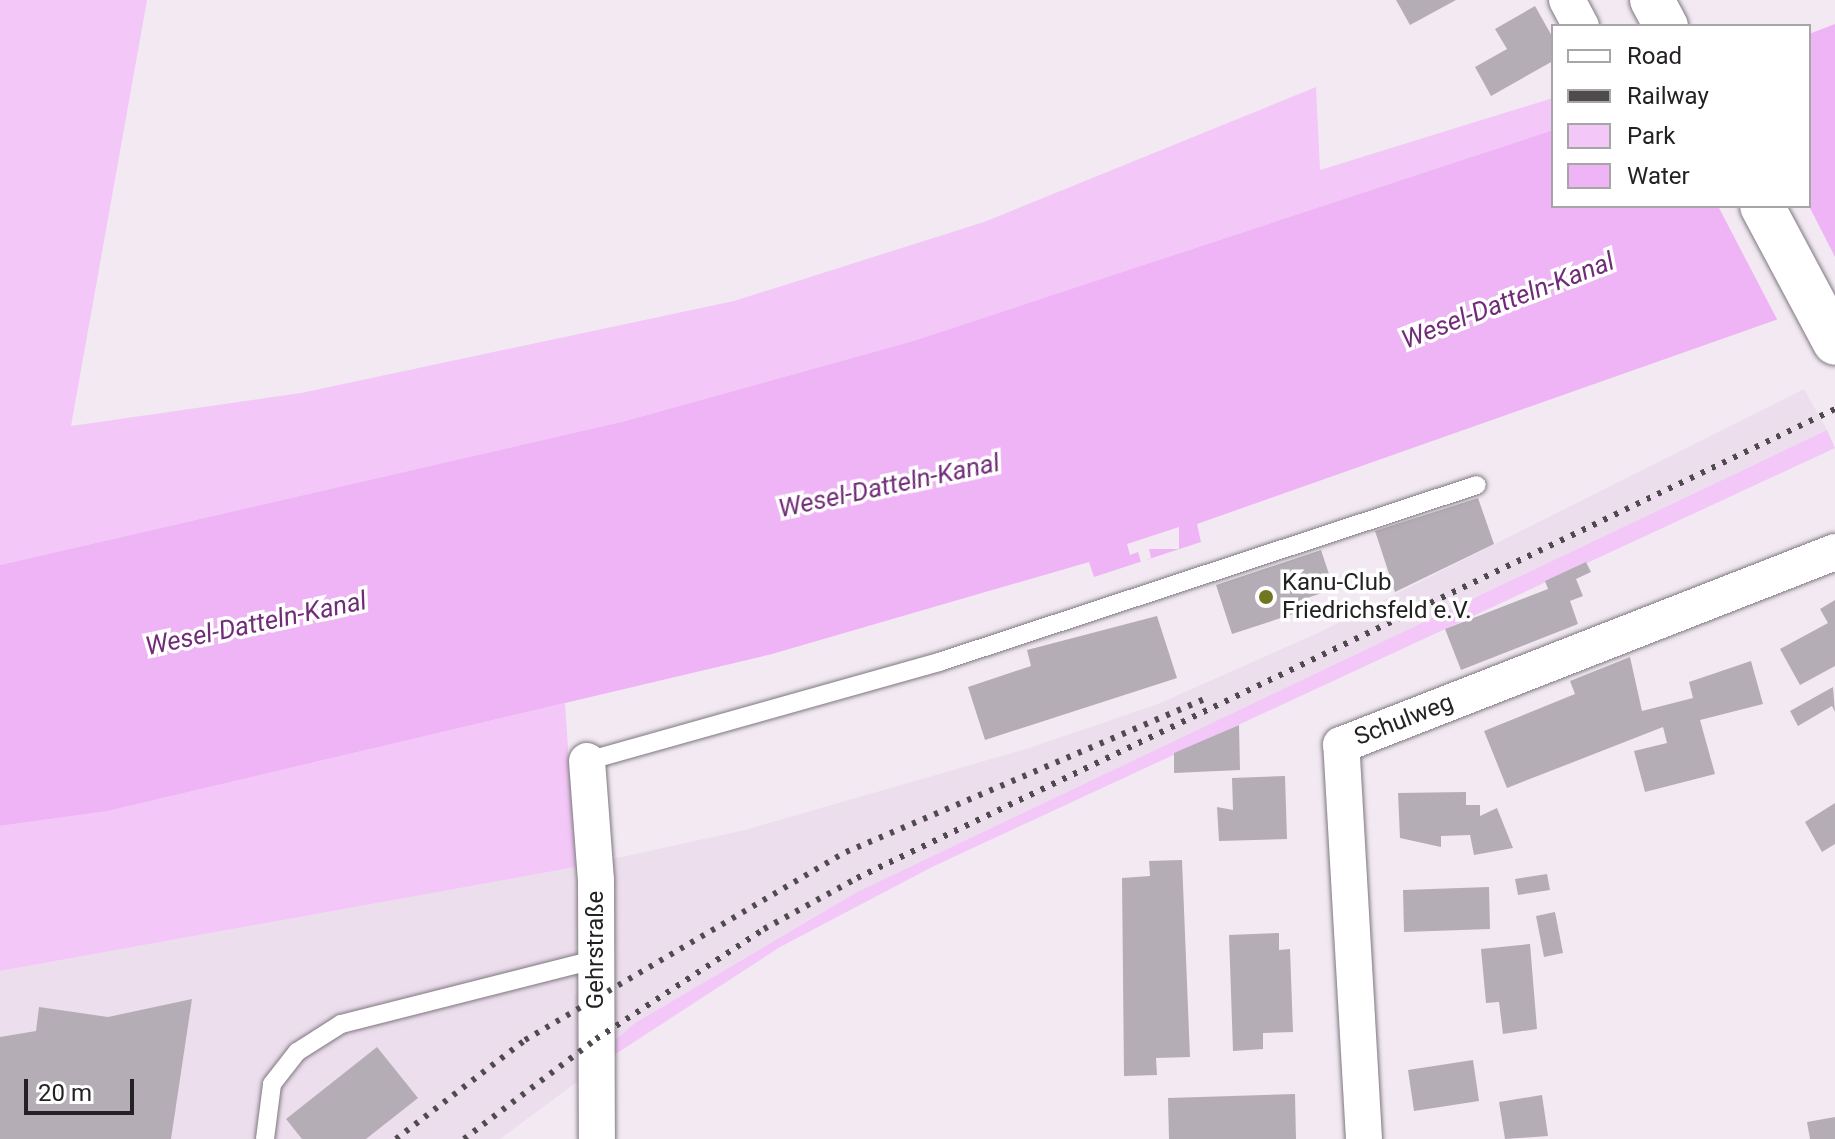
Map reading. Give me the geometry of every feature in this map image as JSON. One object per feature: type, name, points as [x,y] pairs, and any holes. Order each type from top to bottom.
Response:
[{"type":"main road","points":[[1652,0],[1665,24]]},
{"type":"main road","points":[[1763,208],[1835,343]]},
{"type":"street","points":[[1567,0],[1580,24]]},
{"type":"street","name":"Schulweg","points":[[1364,1139],[1341,745],[1835,552]]},
{"type":"street","name":"Gehrstraße","points":[[587,761],[597,1139]]},
{"type":"lane","points":[[587,761],[939,662],[1477,485]]},
{"type":"lane","points":[[265,1139],[272,1084],[297,1052],[341,1024],[594,960]]},
{"type":"shaded area","points":[[1804,389],[1827,430],[857,892],[635,1023],[608,1059],[500,1139],[0,1139],[0,971],[576,867],[745,830],[1026,749],[1158,704],[1318,633]],"holes":[[[578,901],[604,979],[574,995]]]},
{"type":"green space","points":[[0,0],[147,0],[71,426],[301,393],[734,301],[984,222],[1316,87],[1320,170],[1551,99],[1551,131],[913,341],[625,421],[0,565]]},
{"type":"green space","points":[[1827,430],[1835,448],[932,867],[780,947],[608,1059],[606,1048],[635,1023],[857,892]]},
{"type":"green space","points":[[565,703],[576,867],[0,971],[0,826],[108,811]]},
{"type":"water","name":"Wesel-Datteln-Kanal","points":[[1835,24],[1835,299],[1197,524],[1201,542],[1094,577],[1089,562],[772,654],[108,811],[0,826],[0,565],[625,421],[913,341],[1551,131],[1551,208],[1811,208],[1811,33]]},
{"type":"pier","points":[[1719,208],[1810,208],[1835,257],[1835,303],[1779,323]]},
{"type":"pier","points":[[1179,527],[1179,549],[1149,549],[1151,558],[1141,562],[1138,552],[1130,555],[1127,544]]},
{"type":"building","points":[[1396,0],[1456,0],[1410,25]]},
{"type":"building","points":[[1535,6],[1551,34],[1551,62],[1491,96],[1475,67],[1507,49],[1495,29]]},
{"type":"building","points":[[1478,498],[1494,544],[1395,592],[1375,531]]},
{"type":"building","name":"Kanu-Club Friedrichsfeld e.V.","points":[[1321,550],[1334,589],[1289,604],[1293,614],[1232,634],[1216,585]]},
{"type":"building","points":[[1586,562],[1591,572],[1576,579],[1583,596],[1570,601],[1578,624],[1461,670],[1445,629],[1548,589],[1545,581]]},
{"type":"building","points":[[1835,600],[1835,666],[1800,685],[1780,649],[1828,623],[1820,609]]},
{"type":"building","points":[[1157,616],[1177,678],[985,740],[968,687],[1031,666],[1027,650]]},
{"type":"building","points":[[1630,657],[1642,711],[1693,698],[1689,682],[1751,661],[1763,704],[1700,720],[1715,774],[1645,792],[1634,751],[1667,743],[1663,727],[1507,788],[1484,731],[1575,694],[1570,681]]},
{"type":"building","points":[[1833,687],[1835,712],[1832,706],[1798,726],[1790,711]]},
{"type":"building","points":[[1239,725],[1240,770],[1174,773],[1174,753]]},
{"type":"building","points":[[1285,776],[1287,839],[1219,841],[1217,807],[1233,810],[1232,778]]},
{"type":"building","points":[[1466,792],[1466,805],[1480,805],[1480,816],[1497,808],[1513,848],[1474,855],[1470,835],[1441,836],[1441,847],[1400,838],[1398,793]]},
{"type":"building","points":[[1835,803],[1835,844],[1822,852],[1805,822]]},
{"type":"building","points":[[1182,860],[1190,1057],[1156,1058],[1157,1075],[1124,1076],[1122,878],[1150,876],[1149,861]]},
{"type":"building","points":[[1547,874],[1550,890],[1518,895],[1515,879]]},
{"type":"building","points":[[1489,887],[1490,929],[1404,932],[1403,890]]},
{"type":"building","points":[[1555,912],[1563,953],[1544,957],[1536,916]]},
{"type":"building","points":[[1279,933],[1279,950],[1290,949],[1293,1032],[1263,1033],[1263,1049],[1233,1051],[1229,935]]},
{"type":"building","points":[[1530,944],[1537,1029],[1503,1034],[1499,1002],[1486,1003],[1481,949]]},
{"type":"building","points":[[192,999],[171,1139],[0,1139],[0,1037],[36,1031],[39,1007],[108,1017]]},
{"type":"building","points":[[377,1047],[418,1098],[366,1139],[302,1139],[286,1119]]},
{"type":"building","points":[[1473,1060],[1479,1101],[1414,1111],[1408,1070]]},
{"type":"building","points":[[1295,1094],[1296,1139],[1169,1139],[1168,1098]]},
{"type":"building","points":[[1542,1095],[1548,1136],[1505,1139],[1499,1102]]},
{"type":"building","points":[[1835,1117],[1835,1139],[1810,1139],[1807,1122]]},
{"type":"railway","points":[[464,1139],[596,1039],[764,929],[857,878],[1835,409]]},
{"type":"railway","points":[[396,1139],[525,1040],[846,852],[1204,699]]},
{"type":"place","name":"Kanu-Club Friedrichsfeld e.V.","points":[[1266,597]]}]
